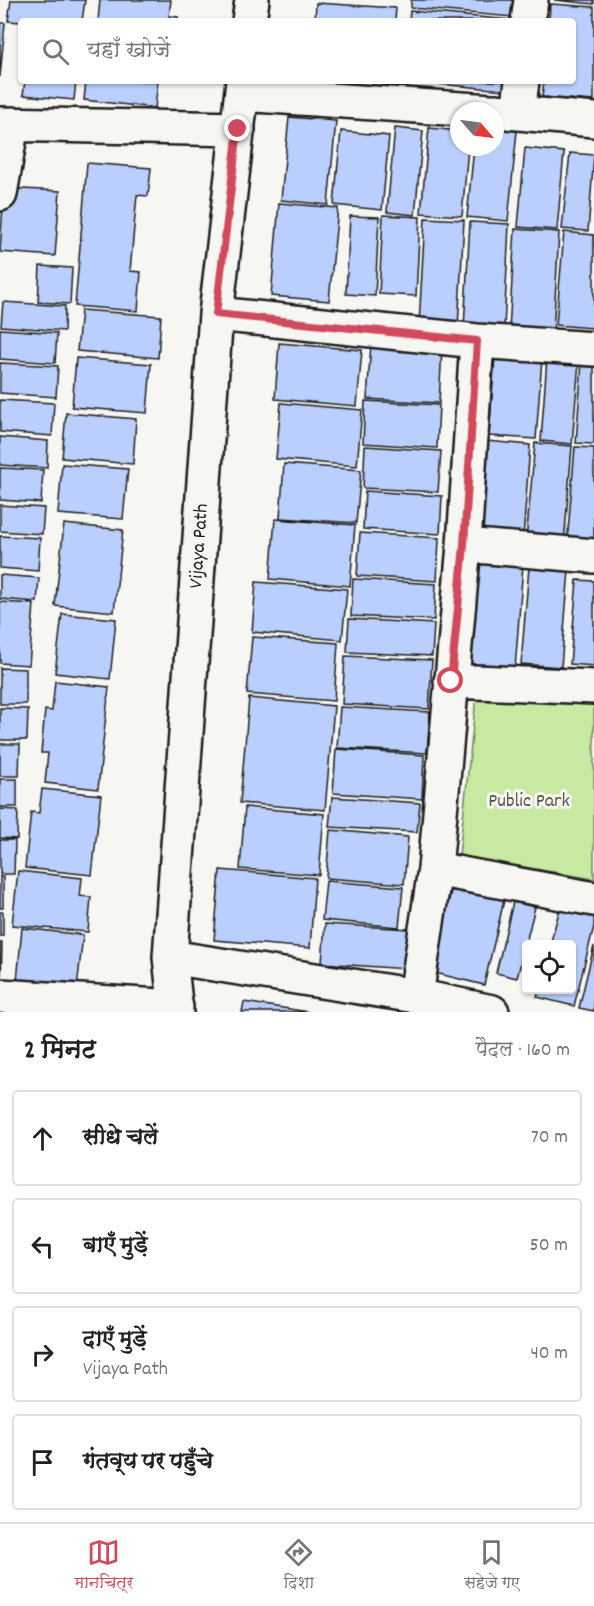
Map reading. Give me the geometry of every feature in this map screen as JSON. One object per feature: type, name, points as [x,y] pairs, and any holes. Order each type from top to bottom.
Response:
[{"type":"street","points":[[249,18],[252,0]]},
{"type":"street","points":[[528,18],[531,0]]},
{"type":"street","points":[[504,109],[520,84]]},
{"type":"street","points":[[242,87],[450,107]]},
{"type":"street","name":"Vijaya Path","points":[[176,1009],[170,957],[216,314],[242,87]]},
{"type":"street","points":[[504,112],[594,120]]},
{"type":"street","points":[[0,194],[6,124],[238,129]]},
{"type":"street","points":[[216,314],[477,341],[594,349]]},
{"type":"street","points":[[416,996],[435,869],[464,545],[477,341]]},
{"type":"street","points":[[464,545],[594,556]]},
{"type":"street","points":[[451,681],[594,687]]},
{"type":"street","points":[[435,869],[594,899]]},
{"type":"street","points":[[170,957],[416,996],[492,1012]]},
{"type":"street","points":[[0,996],[176,1009]]},
{"type":"green space","name":"Public Park","points":[[476,698],[594,698],[594,879],[459,856]]},
{"type":"building","points":[[11,0],[85,0],[82,18],[18,18],[18,22],[8,21]]},
{"type":"building","points":[[100,0],[171,0],[169,16],[178,17],[178,18],[98,18]]},
{"type":"building","points":[[411,0],[514,0],[513,17],[411,8]]},
{"type":"building","points":[[554,0],[594,0],[594,4]]},
{"type":"building","points":[[316,3],[396,8],[395,18],[315,18]]},
{"type":"building","points":[[550,4],[594,7],[594,101],[542,97],[544,84],[576,84],[576,18],[549,18]]},
{"type":"building","points":[[410,11],[489,18],[409,18]]},
{"type":"building","points":[[0,23],[5,23],[0,77]]},
{"type":"building","points":[[25,84],[76,84],[74,100],[23,95]]},
{"type":"building","points":[[86,84],[158,84],[155,108],[84,100]]},
{"type":"building","points":[[438,84],[506,84],[505,90]]},
{"type":"building","points":[[289,117],[336,121],[328,205],[281,200]]},
{"type":"building","points":[[395,128],[423,131],[415,215],[387,212]]},
{"type":"building","points":[[429,128],[450,130],[450,156],[467,156],[462,216],[421,213]]},
{"type":"building","points":[[504,130],[517,131],[508,221],[467,217],[473,156],[504,156]]},
{"type":"building","points":[[341,131],[389,136],[382,210],[334,205]]},
{"type":"building","points":[[525,148],[564,152],[557,230],[518,227]]},
{"type":"building","points":[[570,153],[594,155],[588,231],[562,229]]},
{"type":"building","points":[[87,163],[151,168],[148,196],[137,195],[130,271],[141,272],[138,311],[75,306]]},
{"type":"building","points":[[4,188],[60,191],[55,256],[0,252]]},
{"type":"building","points":[[279,203],[338,208],[329,301],[271,296]]},
{"type":"building","points":[[383,215],[420,217],[416,296],[379,294]]},
{"type":"building","points":[[350,216],[379,217],[375,296],[346,294]]},
{"type":"building","points":[[425,218],[464,220],[458,327],[419,325]]},
{"type":"building","points":[[470,222],[509,224],[504,329],[464,328]]},
{"type":"building","points":[[515,229],[559,232],[553,334],[509,331]]},
{"type":"building","points":[[564,232],[594,235],[592,328],[556,325]]},
{"type":"building","points":[[40,266],[72,268],[70,304],[38,302]]},
{"type":"building","points":[[3,302],[65,306],[64,331],[1,326]]},
{"type":"building","points":[[81,310],[161,316],[158,358],[77,351]]},
{"type":"building","points":[[0,329],[57,333],[55,363],[0,359]]},
{"type":"building","points":[[279,343],[362,350],[357,406],[275,399]]},
{"type":"building","points":[[371,344],[442,348],[439,403],[367,399]]},
{"type":"building","points":[[495,355],[542,358],[536,439],[489,436]]},
{"type":"building","points":[[76,358],[151,364],[147,413],[72,407]]},
{"type":"building","points":[[547,358],[579,361],[572,444],[541,441]]},
{"type":"building","points":[[582,362],[594,363],[594,444],[576,443]]},
{"type":"building","points":[[0,363],[58,366],[56,397],[0,393]]},
{"type":"building","points":[[0,400],[54,403],[52,436],[0,432]]},
{"type":"building","points":[[365,401],[439,405],[437,448],[363,443]]},
{"type":"building","points":[[281,403],[362,410],[357,466],[276,459]]},
{"type":"building","points":[[66,413],[136,419],[133,464],[62,458]]},
{"type":"building","points":[[0,437],[48,441],[47,468],[0,465]]},
{"type":"building","points":[[486,441],[530,445],[523,538],[479,535]]},
{"type":"building","points":[[535,443],[572,446],[564,544],[526,541]]},
{"type":"building","points":[[365,446],[441,451],[438,492],[363,488]]},
{"type":"building","points":[[575,447],[594,448],[594,546],[567,544]]},
{"type":"building","points":[[62,464],[128,469],[123,519],[58,514]]},
{"type":"building","points":[[284,464],[361,470],[356,523],[280,518]]},
{"type":"building","points":[[0,468],[43,470],[41,503],[0,500]]},
{"type":"building","points":[[365,491],[442,496],[440,534],[363,529]]},
{"type":"building","points":[[0,505],[44,508],[42,534],[0,531]]},
{"type":"building","points":[[275,519],[355,525],[350,586],[270,579]]},
{"type":"building","points":[[64,524],[123,530],[114,612],[55,606]]},
{"type":"building","points":[[360,533],[439,538],[437,581],[357,576]]},
{"type":"building","points":[[0,536],[40,538],[38,571],[0,568]]},
{"type":"building","points":[[477,562],[523,565],[515,669],[468,665]]},
{"type":"building","points":[[529,567],[569,570],[561,667],[521,664]]},
{"type":"building","points":[[0,575],[39,578],[37,602],[0,599]]},
{"type":"building","points":[[353,579],[436,584],[434,620],[351,616]]},
{"type":"building","points":[[577,580],[594,581],[594,666],[570,664]]},
{"type":"building","points":[[256,582],[347,589],[342,640],[252,632]]},
{"type":"building","points":[[0,602],[34,604],[29,665],[0,663]]},
{"type":"building","points":[[62,614],[116,619],[110,679],[55,673]]},
{"type":"building","points":[[349,619],[434,624],[432,656],[347,652]]},
{"type":"building","points":[[252,637],[338,643],[334,701],[247,694]]},
{"type":"building","points":[[345,656],[432,660],[429,709],[342,704]]},
{"type":"building","points":[[0,668],[26,669],[26,704],[0,704]]},
{"type":"building","points":[[55,681],[109,687],[98,789],[45,783],[48,753],[41,753],[45,710],[52,711]]},
{"type":"building","points":[[249,698],[334,706],[325,810],[240,803]]},
{"type":"building","points":[[340,707],[430,712],[427,753],[337,748]]},
{"type":"building","points":[[0,708],[28,709],[27,740],[0,740]]},
{"type":"building","points":[[0,744],[20,744],[19,776],[0,776]]},
{"type":"building","points":[[336,749],[424,755],[422,799],[333,793]]},
{"type":"building","points":[[0,779],[17,779],[17,807],[0,807]]},
{"type":"building","points":[[42,789],[101,795],[92,875],[25,868],[31,812],[39,813]]},
{"type":"building","points":[[332,797],[420,803],[417,832],[329,827]]},
{"type":"building","points":[[245,807],[324,814],[319,875],[240,869]]},
{"type":"building","points":[[0,809],[18,810],[17,839],[0,838]]},
{"type":"building","points":[[330,830],[408,837],[404,884],[326,878]]},
{"type":"building","points":[[0,840],[15,840],[14,874],[0,874]]},
{"type":"building","points":[[220,870],[315,878],[310,948],[214,940]]},
{"type":"building","points":[[18,871],[82,878],[80,896],[91,897],[88,932],[12,925]]},
{"type":"building","points":[[0,876],[3,877],[3,908],[0,908]]},
{"type":"building","points":[[454,879],[506,892],[484,985],[431,972]]},
{"type":"building","points":[[326,881],[403,887],[399,927],[322,920]]},
{"type":"building","points":[[513,902],[535,907],[527,940],[522,940],[522,958],[517,978],[496,973]]},
{"type":"building","points":[[560,908],[594,916],[594,926],[574,1006],[537,997],[538,994],[576,994],[576,940],[551,940]]},
{"type":"building","points":[[0,912],[3,912],[3,936],[0,936]]},
{"type":"building","points":[[325,924],[410,929],[407,969],[322,963]]},
{"type":"building","points":[[22,928],[83,935],[77,988],[17,981]]},
{"type":"building","points":[[0,942],[2,942],[1,986],[0,986]]},
{"type":"building","points":[[594,946],[594,1011],[579,1008]]},
{"type":"building","points":[[244,1002],[309,1012],[242,1012]]},
{"type":"route","points":[[238,129],[216,314],[477,341],[464,545],[451,681]]}]
